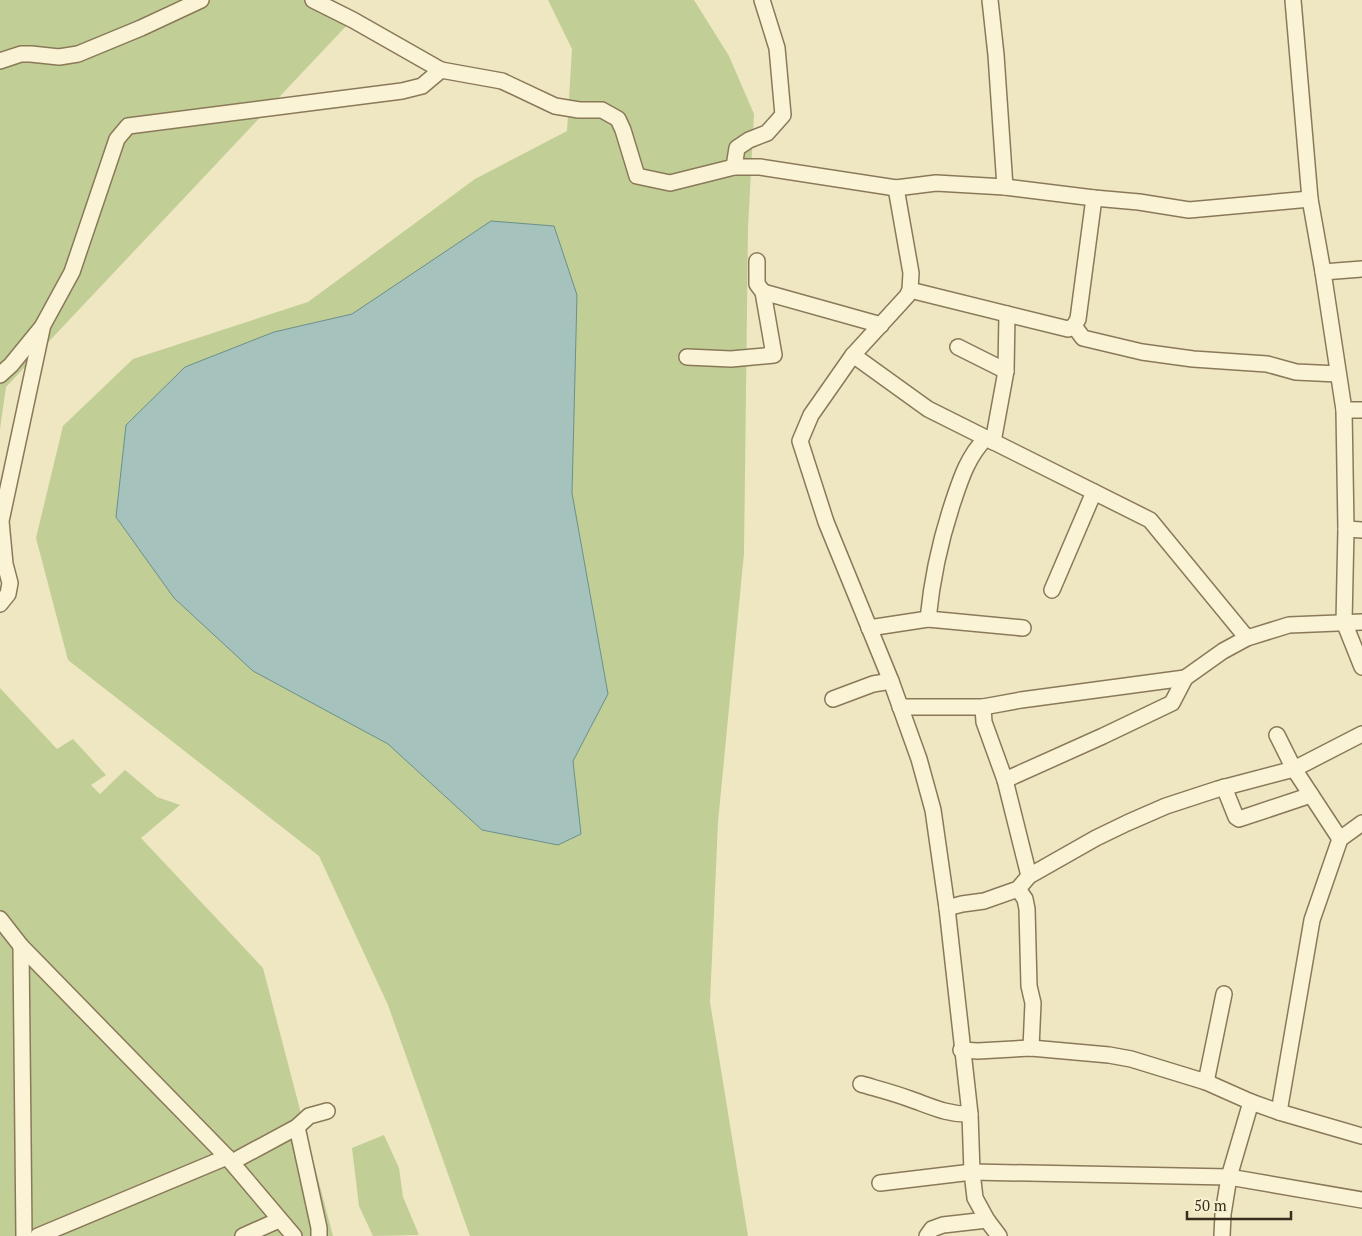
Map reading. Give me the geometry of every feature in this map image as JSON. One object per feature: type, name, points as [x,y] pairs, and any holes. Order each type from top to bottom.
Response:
[{"type":"street","points":[[0,61],[21,54],[59,57],[78,54],[141,28],[201,0]]},
{"type":"street","points":[[313,0],[353,20],[441,70],[502,80],[554,106],[579,110],[602,110],[618,119],[637,176],[670,183],[734,167],[760,167],[896,188],[936,183],[1005,188],[1140,202],[1189,210],[1310,199]]},
{"type":"street","points":[[734,167],[737,148],[766,133],[783,115],[776,48],[762,0]]},
{"type":"street","points":[[990,0],[996,56],[1005,188]]},
{"type":"street","points":[[1293,0],[1310,199],[1344,410],[1346,529],[1344,622],[1362,667]]},
{"type":"street","points":[[0,375],[11,365],[42,328],[72,272],[117,139],[128,126],[402,91],[422,86],[441,70]]},
{"type":"street","points":[[896,188],[911,274],[910,290],[907,296],[853,355],[811,415],[800,442],[826,522],[891,681],[919,759],[933,810],[947,908],[970,1114],[975,1198],[987,1220],[999,1236]]},
{"type":"street","points":[[910,290],[1068,329],[1074,326],[1078,319],[1094,198]]},
{"type":"street","points":[[687,356],[731,359],[774,355],[763,292],[758,284],[757,261]]},
{"type":"street","points":[[1323,272],[1362,269]]},
{"type":"street","points":[[763,292],[881,325]]},
{"type":"street","points":[[928,619],[935,566],[947,519],[966,465],[972,454],[990,440],[1006,371],[1007,314]]},
{"type":"street","points":[[1074,326],[1083,338],[1142,352],[1193,359],[1267,364],[1296,372],[1338,374]]},
{"type":"street","points":[[0,604],[8,594],[10,583],[5,564],[1,521],[42,328]]},
{"type":"street","points":[[958,347],[1006,371]]},
{"type":"street","points":[[853,355],[928,409],[1150,520],[1247,638]]},
{"type":"street","points":[[1344,410],[1362,410]]},
{"type":"street","points":[[1052,590],[1094,492]]},
{"type":"street","points":[[1346,529],[1362,530]]},
{"type":"street","points":[[869,628],[928,619],[1023,628]]},
{"type":"street","points":[[1005,780],[1172,703],[1185,678],[1223,651],[1247,638],[1289,625],[1362,622]]},
{"type":"street","points":[[900,707],[984,707],[1021,700],[1185,678]]},
{"type":"street","points":[[832,699],[873,684],[891,681]]},
{"type":"street","points":[[984,707],[984,722],[1005,780],[1029,876]]},
{"type":"street","points":[[947,908],[962,904],[984,902],[1018,889],[1029,876],[1096,838],[1128,823],[1166,806],[1224,787],[1294,769],[1362,734]]},
{"type":"street","points":[[1277,735],[1294,769],[1340,839]]},
{"type":"street","points":[[1224,787],[1236,817],[1239,819],[1311,795]]},
{"type":"street","points":[[1279,1112],[1312,920],[1340,839],[1362,823]]},
{"type":"street","points":[[1018,889],[1025,900],[1027,909],[1029,986],[1033,1003],[1031,1048]]},
{"type":"street","points":[[0,920],[21,946],[230,1159],[294,1236]]},
{"type":"street","points":[[21,946],[24,1236]]},
{"type":"street","points":[[1206,1082],[1224,994]]},
{"type":"street","points":[[962,1050],[1031,1048],[1109,1055],[1131,1059],[1206,1082],[1279,1112],[1362,1136]]},
{"type":"street","points":[[861,1084],[885,1090],[946,1112],[970,1114]]},
{"type":"street","points":[[1222,1236],[1223,1214],[1230,1177],[1251,1102]]},
{"type":"street","points":[[38,1236],[230,1159],[297,1127],[309,1116],[327,1112]]},
{"type":"street","points":[[297,1127],[320,1228],[319,1236]]},
{"type":"street","points":[[880,1183],[972,1172],[1230,1177],[1362,1200]]},
{"type":"street","points":[[243,1236],[279,1220]]},
{"type":"street","points":[[927,1236],[932,1229],[943,1225],[987,1220]]},
{"type":"green space","points":[[0,0],[323,0],[349,23],[6,387],[0,429]]},
{"type":"green space","points":[[548,0],[694,0],[729,56],[754,114],[748,228],[744,553],[718,822],[710,1002],[748,1236],[470,1236],[388,1005],[319,856],[68,660],[36,538],[63,426],[133,359],[308,302],[475,179],[567,131],[572,49]]},
{"type":"green space","points":[[0,688],[57,749],[73,739],[106,775],[91,785],[100,794],[125,770],[157,797],[180,805],[141,838],[263,968],[333,1236],[0,1236]]},
{"type":"green space","points":[[384,1135],[399,1168],[403,1197],[419,1235],[373,1236],[359,1206],[352,1148]]},
{"type":"water","points":[[491,221],[554,226],[577,295],[572,493],[608,694],[573,761],[581,834],[558,845],[482,830],[388,744],[253,671],[174,598],[116,517],[126,425],[185,367],[274,332],[352,314]]}]
